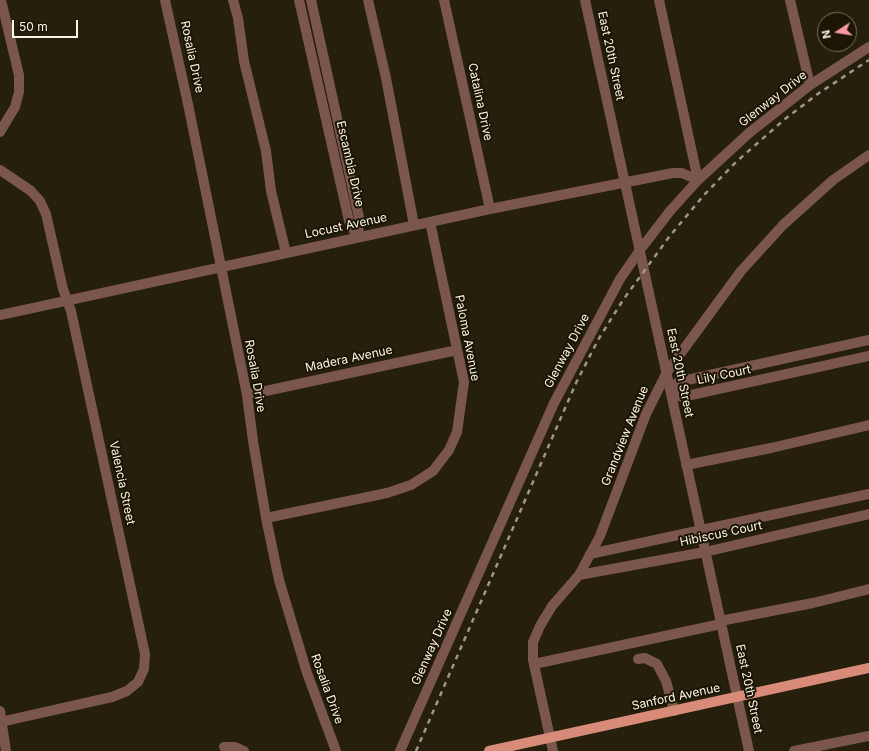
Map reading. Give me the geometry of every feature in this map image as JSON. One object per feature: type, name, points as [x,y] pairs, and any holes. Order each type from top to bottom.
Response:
[{"type":"main road","name":"Sanford Avenue","points":[[489,751],[869,668]]},
{"type":"street","points":[[0,132],[15,107],[19,92],[18,76],[1,0]]},
{"type":"street","name":"Rosalia Drive","points":[[165,0],[188,104],[247,395],[266,518],[279,580],[307,673],[336,751]]},
{"type":"street","points":[[233,0],[238,18],[244,61],[266,151],[271,191],[286,253]]},
{"type":"street","name":"Escambia Drive","points":[[299,0],[349,221],[357,237]]},
{"type":"street","name":"Escambia Drive","points":[[311,0],[360,222],[357,237]]},
{"type":"street","points":[[368,0],[386,78],[414,225]]},
{"type":"street","name":"Catalina Drive","points":[[444,0],[490,209]]},
{"type":"street","name":"East 20th Street","points":[[585,0],[667,372],[704,552],[749,751]]},
{"type":"street","points":[[658,0],[698,180]]},
{"type":"street","points":[[790,0],[810,85]]},
{"type":"street","name":"Glenway Drive","points":[[400,751],[554,403],[620,279],[670,211],[698,180],[749,133],[810,85],[869,47]]},
{"type":"street","name":"Grandview Avenue","points":[[554,751],[534,664],[533,642],[540,626],[552,606],[578,575],[600,536],[646,414],[667,372],[741,271],[783,225],[833,180],[869,155]]},
{"type":"street","name":"Valencia Street","points":[[0,170],[31,191],[40,201],[46,214],[63,289],[71,310],[145,654],[144,669],[138,682],[126,691],[112,697],[1,722]]},
{"type":"street","name":"Locust Avenue","points":[[0,315],[357,237],[625,182],[673,173],[682,173],[698,180]]},
{"type":"street","name":"Paloma Avenue","points":[[266,518],[387,493],[411,485],[433,471],[449,450],[457,432],[464,382],[430,222]]},
{"type":"street","name":"Lily Court","points":[[869,340],[678,382],[671,392],[682,397],[869,356]]},
{"type":"street","name":"Madera Avenue","points":[[247,395],[457,350]]},
{"type":"street","points":[[686,465],[748,451],[771,448],[802,439],[869,425]]},
{"type":"street","name":"Hibiscus Court","points":[[590,554],[869,494]]},
{"type":"street","name":"Hibiscus Court","points":[[578,575],[704,552],[869,514]]},
{"type":"street","points":[[534,664],[869,590]]},
{"type":"street","points":[[638,659],[645,658],[657,664],[664,675],[674,711]]},
{"type":"street","points":[[0,711],[6,751]]},
{"type":"street","points":[[794,751],[869,736]]},
{"type":"street","points":[[224,747],[235,747],[244,751]]},
{"type":"railway","points":[[416,751],[576,383],[598,340],[623,300],[669,237],[704,195],[736,162],[785,119],[819,93],[869,60]]}]
